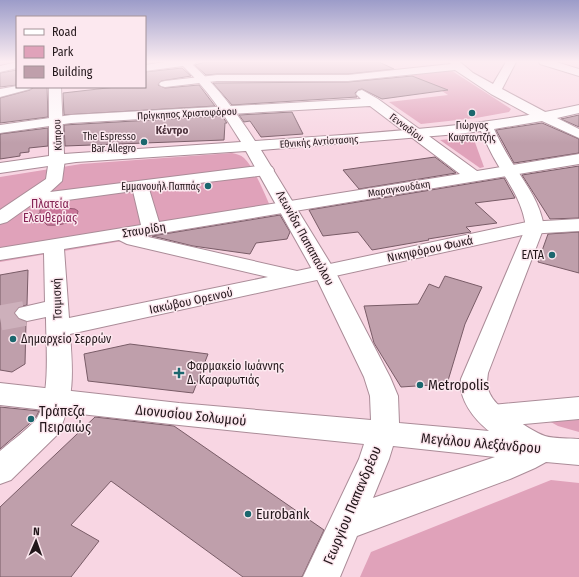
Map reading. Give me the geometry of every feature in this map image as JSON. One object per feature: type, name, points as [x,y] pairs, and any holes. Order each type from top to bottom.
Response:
[{"type":"street","points":[[0,93],[18,89]]},
{"type":"street","name":"Κύπρου","points":[[0,218],[54,181],[57,159],[55,89]]},
{"type":"street","name":"Λεωνίδα Παπαπαύλου","points":[[212,89],[228,110],[288,207],[324,271],[377,377],[382,391],[385,409],[382,434]]},
{"type":"street","name":"Γενναδίου","points":[[356,89],[474,176]]},
{"type":"street","points":[[492,89],[579,134]]},
{"type":"street","name":"Πρίγκηπος Χριστοφόρου","points":[[0,129],[56,120],[374,102]]},
{"type":"street","name":"Εθνικής Αντίστασης","points":[[0,168],[57,159],[416,134],[486,126],[544,117],[579,109]]},
{"type":"street","points":[[345,524],[499,469],[524,459],[541,448],[492,416],[482,406],[475,393],[473,384],[475,373],[535,227],[533,210],[522,188],[502,158],[486,126]]},
{"type":"street","name":"Μαραγκουδάκη","points":[[288,207],[579,159]]},
{"type":"street","points":[[26,200],[266,170]]},
{"type":"street","points":[[140,185],[151,229]]},
{"type":"street","name":"Σταυρίδη","points":[[0,254],[288,207]]},
{"type":"street","name":"Νικηφόρου Φωκά","points":[[324,271],[535,227],[579,225]]},
{"type":"street","points":[[115,235],[299,277]]},
{"type":"street","name":"Τσιμισκή","points":[[0,470],[47,427],[57,400],[60,378],[54,245]]},
{"type":"street","name":"Ιακώβου Ορεινού","points":[[26,313],[57,318],[299,277],[324,271]]},
{"type":"street","name":"Διονυσίου Σολωμού","points":[[0,394],[179,414],[382,434]]},
{"type":"street","points":[[492,416],[579,408]]},
{"type":"street","name":"Μεγάλου Αλεξάνδρου","points":[[382,434],[579,452]]},
{"type":"street","name":"Γεωργίου Παπανδρέου","points":[[321,577],[374,459],[382,434]]},
{"type":"green space","points":[[439,89],[480,89],[511,109],[509,112],[476,118],[421,124],[389,102],[448,95]]},
{"type":"green space","points":[[473,137],[484,167],[480,168],[440,140]]},
{"type":"green space","name":"Πλατεία Ελευθερίας","points":[[232,153],[241,156],[248,163],[256,176],[274,215],[0,262],[0,177],[81,164]]},
{"type":"green space","points":[[579,419],[579,432],[558,426],[549,421]]},
{"type":"green space","points":[[551,480],[579,483],[579,577],[360,577],[371,552]]},
{"type":"shaded area","points":[[59,201],[66,203],[66,208],[75,209],[78,211],[77,216],[67,223],[59,225],[47,225],[43,221],[36,223],[28,222],[28,219],[31,216],[40,213],[40,209],[49,203]]},
{"type":"building","points":[[47,89],[48,117],[0,123],[0,98],[30,90]]},
{"type":"building","points":[[99,89],[202,89],[215,106],[64,115],[63,93]]},
{"type":"building","points":[[218,89],[445,89],[448,90],[382,99],[362,89],[355,93],[357,97],[232,105]]},
{"type":"building","points":[[292,112],[303,134],[261,137],[250,121],[244,122],[239,115]]},
{"type":"building","points":[[579,115],[579,127],[561,119]]},
{"type":"building","points":[[222,116],[227,123],[225,123],[224,140],[65,146],[64,125]]},
{"type":"building","points":[[542,123],[579,139],[579,153],[514,163],[496,130]]},
{"type":"building","points":[[48,128],[48,146],[29,148],[29,152],[20,153],[20,156],[0,159],[0,134]]},
{"type":"building","points":[[435,157],[456,173],[359,189],[343,170]]},
{"type":"building","points":[[579,166],[579,218],[550,219],[522,175]]},
{"type":"building","points":[[504,178],[515,198],[475,203],[497,223],[466,227],[471,232],[372,250],[358,232],[323,236],[309,210]]},
{"type":"building","points":[[280,215],[290,232],[287,239],[256,243],[250,254],[193,246],[152,236]]},
{"type":"building","points":[[579,232],[579,273],[538,262],[548,234]]},
{"type":"building","name":"Δημαρχείο Σερρών","points":[[28,270],[27,305],[19,307],[14,313],[18,319],[26,322],[25,364],[12,372],[0,370],[0,275]]},
{"type":"building","points":[[445,276],[482,287],[465,324],[447,384],[401,387],[374,343],[364,306],[418,304],[429,284],[439,288]]},
{"type":"building","points":[[130,344],[208,354],[193,393],[88,381],[84,354]]},
{"type":"building","points":[[0,407],[39,411],[36,417],[29,424],[0,449]]},
{"type":"building","points":[[95,417],[174,426],[324,530],[302,577],[243,577],[111,481],[71,525],[99,541],[71,577],[0,577],[0,507]]},
{"type":"tunnel","points":[[0,318],[27,313]]},
{"type":"place","name":"Γιώργος Καφταντζής","points":[[472,113]]},
{"type":"place","name":"The Espresso Bar Allegro","points":[[144,142]]},
{"type":"place","name":"Εμμανουήλ Παππάς","points":[[208,186]]},
{"type":"place","name":"ΕΛΤΑ","points":[[552,255]]},
{"type":"place","name":"Δημαρχείο Σερρών","points":[[13,339]]},
{"type":"place","name":"Φαρμακείο Ιωάννης Δ. Καραφωτιάς","points":[[179,373]]},
{"type":"place","name":"Metropolis","points":[[420,385]]},
{"type":"place","name":"Τράπεζα Πειραιώς","points":[[31,419]]},
{"type":"place","name":"Eurobank","points":[[248,514]]},
{"type":"district","name":"Κέντρο","points":[[172,130]]}]
